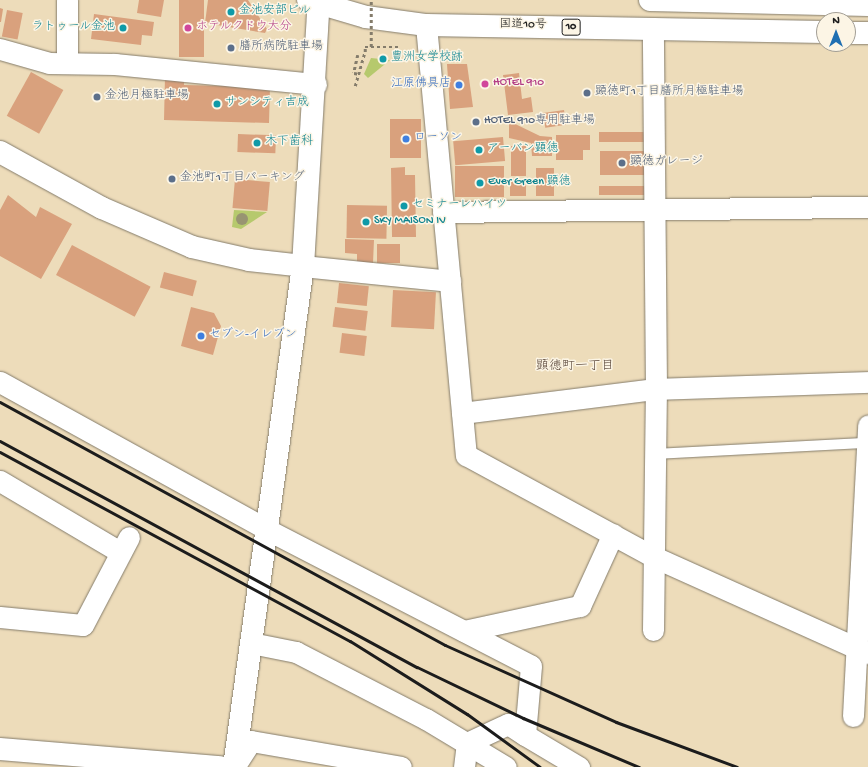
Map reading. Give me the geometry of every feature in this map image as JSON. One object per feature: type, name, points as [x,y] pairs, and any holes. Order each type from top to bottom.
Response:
[{"type":"main road","points":[[650,0],[868,5]]},
{"type":"main road","points":[[234,767],[303,266],[316,84],[315,2]]},
{"type":"main road","name":"国道10号","points":[[315,2],[426,24],[816,32]]},
{"type":"main road","points":[[856,33],[868,33]]},
{"type":"main road","points":[[0,152],[102,208],[192,247],[249,260],[303,266]]},
{"type":"main road","points":[[0,749],[220,767]]},
{"type":"street","points":[[67,0],[67,63]]},
{"type":"street","points":[[426,24],[466,455],[654,557],[862,652]]},
{"type":"street","points":[[653,28],[656,389],[653,630]]},
{"type":"street","points":[[0,49],[49,63],[115,64],[316,84]]},
{"type":"street","points":[[443,212],[655,207],[868,207]]},
{"type":"street","points":[[303,266],[450,281]]},
{"type":"street","points":[[0,382],[266,530],[531,666],[525,735]]},
{"type":"street","points":[[462,413],[656,389],[868,382]]},
{"type":"street","points":[[853,716],[862,652],[868,437]]},
{"type":"street","points":[[0,481],[125,544],[83,625],[0,617]]},
{"type":"street","points":[[464,631],[580,606],[613,534]]},
{"type":"street","points":[[251,643],[296,652],[466,743],[506,767]]},
{"type":"street","points":[[466,743],[508,724],[580,767]]},
{"type":"street","points":[[234,767],[251,740],[401,767]]},
{"type":"street","points":[[464,767],[466,743]]},
{"type":"lane","points":[[655,454],[868,437]]},
{"type":"path","points":[[371,0],[371,48]]},
{"type":"path","points":[[355,86],[360,74],[365,48],[401,48]]},
{"type":"path","points":[[358,55],[354,73],[360,74]]},
{"type":"green space","points":[[371,58],[390,60],[368,78],[364,74]]},
{"type":"green space","points":[[234,210],[267,212],[241,229],[232,227]]},
{"type":"building","points":[[139,0],[164,0],[161,17],[137,13]]},
{"type":"building","name":"ホテルクドウ大分","points":[[179,0],[204,0],[204,57],[179,57]]},
{"type":"building","name":"金池安部ビル","points":[[208,0],[248,0],[267,29],[265,33],[205,23]]},
{"type":"building","points":[[0,8],[3,9],[1,22],[0,22]]},
{"type":"building","points":[[7,10],[23,13],[18,40],[2,37]]},
{"type":"building","name":"ラトゥール金池","points":[[94,14],[154,22],[152,36],[142,35],[141,45],[91,39]]},
{"type":"building","name":"江原佛具店","points":[[447,64],[467,64],[473,107],[450,109]]},
{"type":"building","points":[[31,72],[63,90],[39,134],[7,116]]},
{"type":"building","points":[[519,73],[522,99],[531,97],[533,112],[508,115],[503,75]]},
{"type":"building","name":"サンシティ吉成","points":[[165,76],[184,76],[184,85],[270,87],[269,123],[164,120]]},
{"type":"building","points":[[564,110],[566,125],[545,128],[543,113]]},
{"type":"building","name":"ローソン","points":[[390,119],[421,119],[421,158],[390,158]]},
{"type":"building","points":[[509,121],[540,136],[552,137],[552,156],[532,156],[531,143],[509,138]]},
{"type":"building","points":[[599,132],[647,132],[647,142],[599,142]]},
{"type":"building","name":"木下歯科","points":[[238,134],[276,135],[275,153],[237,152]]},
{"type":"building","points":[[556,135],[590,135],[590,150],[583,150],[583,160],[556,160]]},
{"type":"building","name":"アーバン顕徳","points":[[503,137],[505,161],[455,165],[453,141]]},
{"type":"building","points":[[511,146],[526,146],[526,176],[511,176]]},
{"type":"building","points":[[600,151],[647,151],[647,175],[600,175]]},
{"type":"building","name":"Ever Green 顕徳","points":[[455,166],[504,166],[504,197],[455,197]]},
{"type":"building","name":"セミナーレハイツ","points":[[405,167],[405,175],[415,175],[416,237],[392,237],[391,168]]},
{"type":"building","points":[[536,168],[554,168],[554,196],[536,196]]},
{"type":"building","points":[[235,179],[270,182],[267,211],[232,208]]},
{"type":"building","points":[[510,179],[526,179],[526,196],[510,196]]},
{"type":"building","points":[[599,186],[647,186],[647,195],[599,195]]},
{"type":"building","points":[[8,195],[36,217],[40,207],[72,224],[41,279],[0,256],[0,210]]},
{"type":"building","name":"SKY MAISON IV","points":[[347,205],[387,206],[386,239],[346,238]]},
{"type":"building","points":[[345,239],[374,240],[373,263],[357,262],[357,254],[345,253]]},
{"type":"building","points":[[377,244],[400,244],[400,263],[377,263]]},
{"type":"building","points":[[72,245],[151,287],[135,317],[56,275]]},
{"type":"building","points":[[164,272],[197,281],[193,296],[160,287]]},
{"type":"building","points":[[339,283],[369,286],[367,306],[337,303]]},
{"type":"building","points":[[393,290],[436,292],[434,329],[391,327]]},
{"type":"building","name":"セブン-イレブン","points":[[191,307],[214,313],[221,326],[213,355],[181,346]]},
{"type":"building","points":[[335,307],[368,311],[365,331],[333,327]]},
{"type":"building","points":[[342,333],[367,336],[364,356],[340,353]]},
{"type":"railway","points":[[0,402],[445,645],[616,722],[737,767]]},
{"type":"railway","points":[[0,441],[417,667],[523,718],[639,767]]},
{"type":"railway","points":[[0,452],[350,641],[467,714],[540,767]]},
{"type":"place","name":"金池安部ビル","points":[[231,12]]},
{"type":"place","name":"ラトゥール金池","points":[[123,28]]},
{"type":"place","name":"ホテルクドウ大分","points":[[188,28]]},
{"type":"place","name":"膳所病院駐車場","points":[[231,48]]},
{"type":"place","name":"豊洲女学校跡","points":[[383,59]]},
{"type":"place","name":"HOTEL 910","points":[[485,84]]},
{"type":"place","name":"江原佛具店","points":[[459,85]]},
{"type":"place","name":"顕徳町1丁目膳所月極駐車場","points":[[587,93]]},
{"type":"place","name":"金池月極駐車場","points":[[97,97]]},
{"type":"place","name":"サンシティ吉成","points":[[217,104]]},
{"type":"place","name":"HOTEL 910専用駐車場","points":[[476,122]]},
{"type":"place","name":"ローソン","points":[[406,139]]},
{"type":"place","name":"木下歯科","points":[[257,143]]},
{"type":"place","name":"アーバン顕徳","points":[[479,150]]},
{"type":"place","name":"顕徳ガレージ","points":[[622,163]]},
{"type":"place","name":"金池町1丁目パーキング","points":[[172,179]]},
{"type":"place","name":"Ever Green 顕徳","points":[[480,183]]},
{"type":"place","name":"セミナーレハイツ","points":[[404,206]]},
{"type":"place","name":"SKY MAISON IV","points":[[366,222]]},
{"type":"place","name":"セブン-イレブン","points":[[201,336]]},
{"type":"district","name":"顕徳町一丁目","points":[[575,367]]}]
